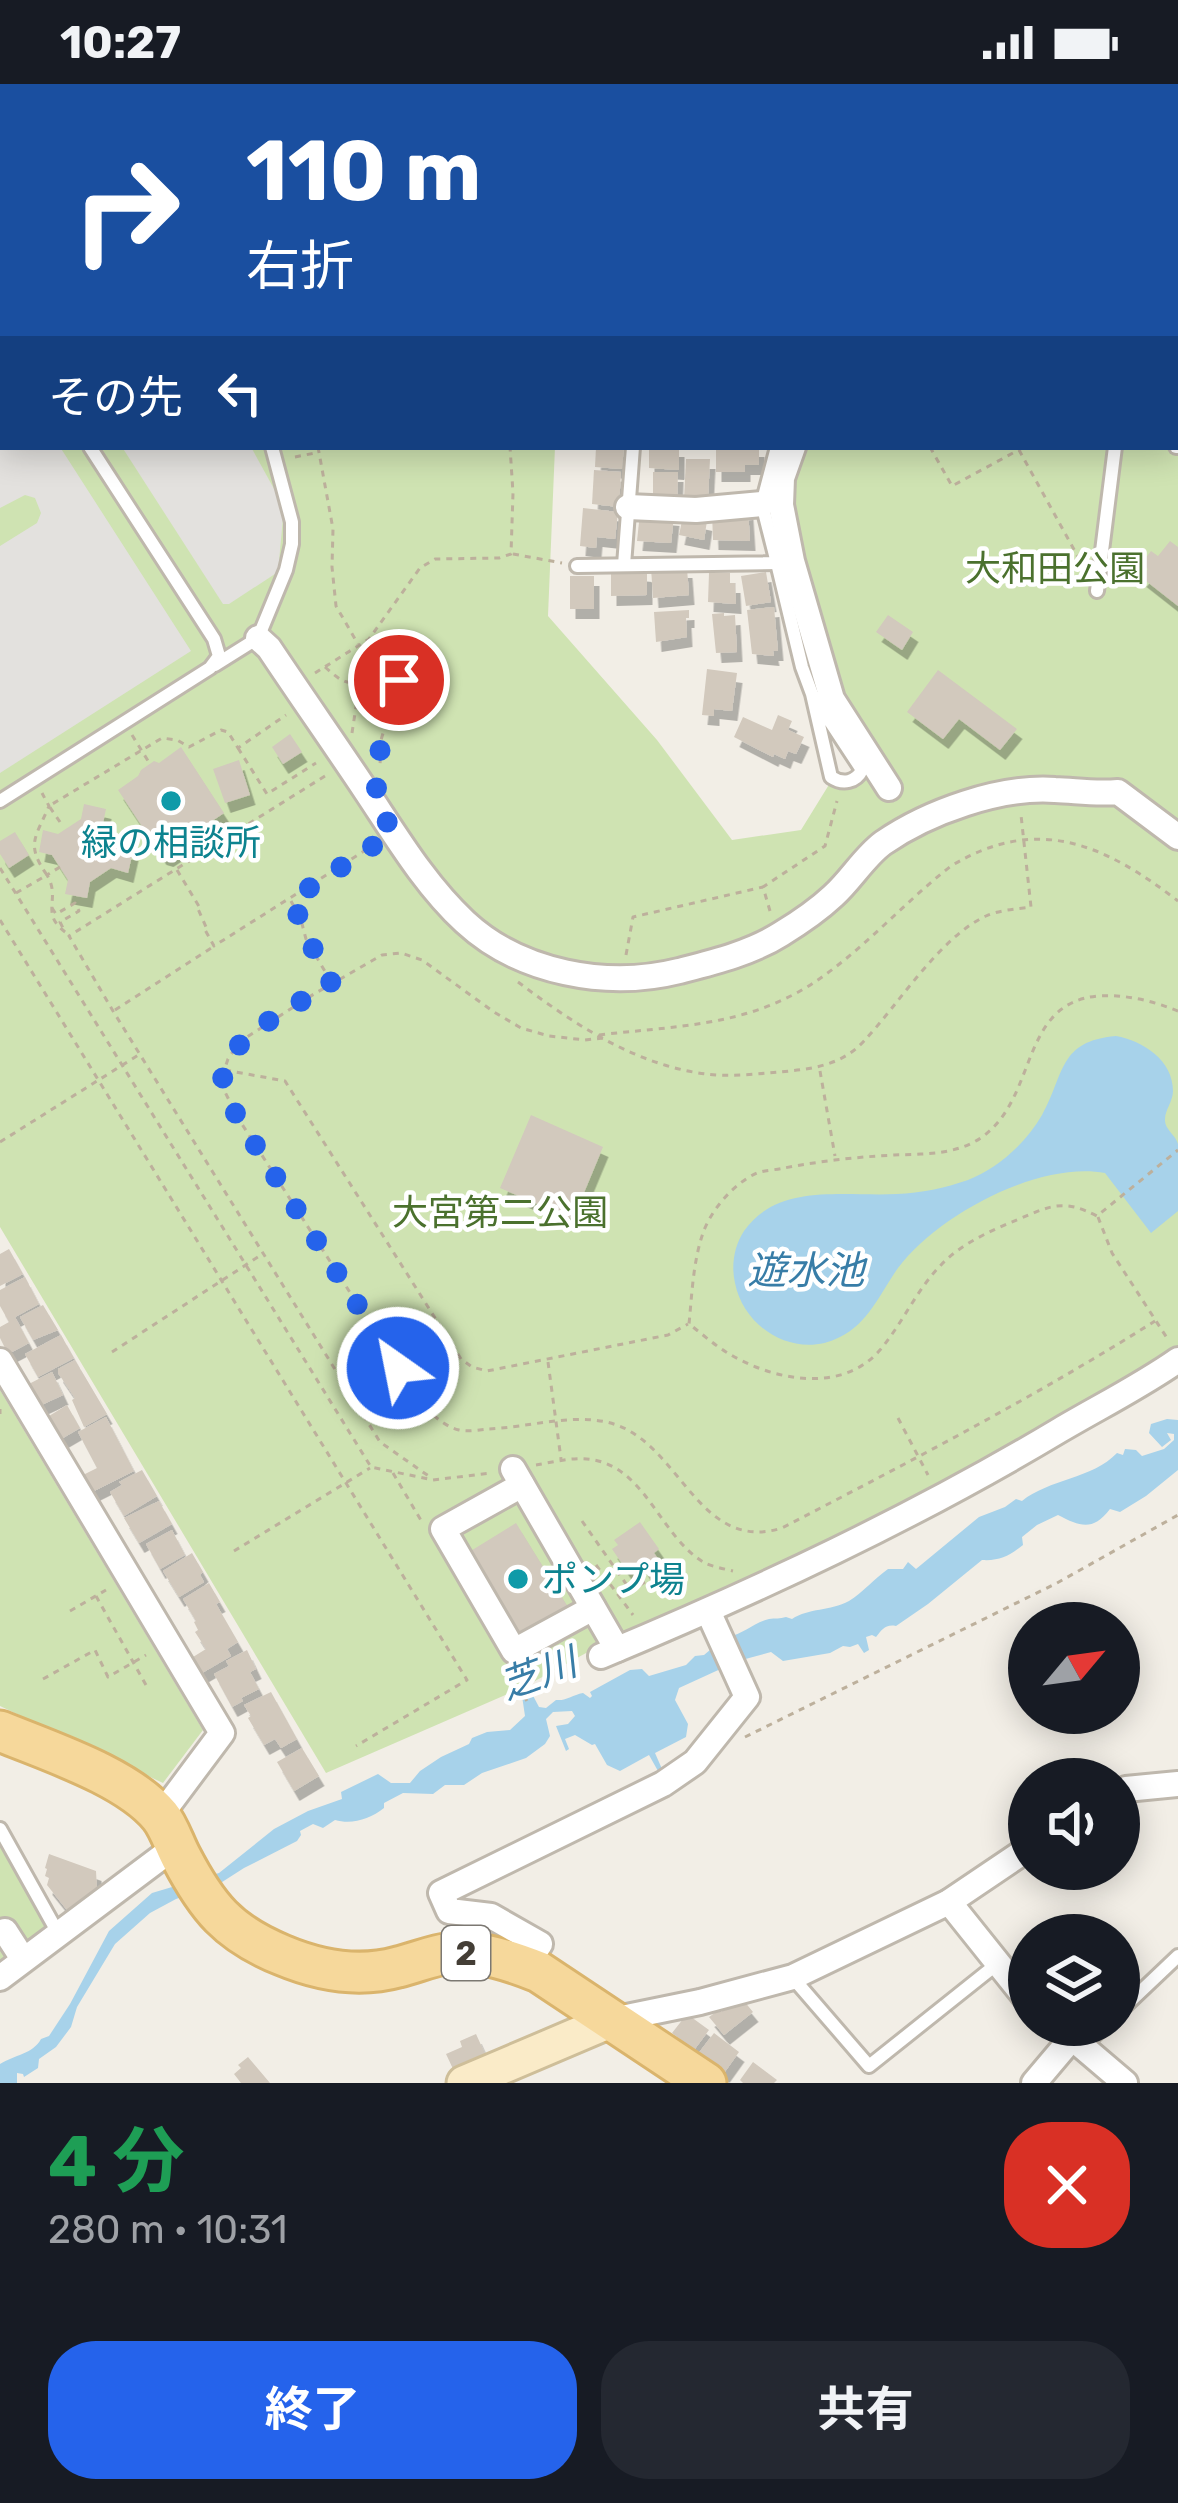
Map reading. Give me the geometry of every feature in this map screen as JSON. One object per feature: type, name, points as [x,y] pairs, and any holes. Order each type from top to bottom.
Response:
[{"type":"main road","name":"2","points":[[0,1731],[115,1779],[172,1840],[210,1909],[281,1955],[358,1974],[447,1953],[480,1954],[524,1966],[706,2083]]},
{"type":"street","points":[[792,450],[782,478],[781,505],[792,561],[832,699],[889,788]]},
{"type":"street","points":[[628,507],[696,510],[762,504]]},
{"type":"street","points":[[258,638],[269,648],[293,699],[440,896],[498,946],[565,973],[595,978],[666,974],[739,954],[778,936],[832,897],[881,845],[940,813],[1001,794],[1053,789],[1118,792],[1178,837]]},
{"type":"street","points":[[593,1608],[514,1651],[443,1529],[518,1477],[593,1608],[609,1652],[861,1540],[990,1472],[1172,1349]]},
{"type":"street","points":[[0,1361],[222,1733],[172,1840],[0,1978]]},
{"type":"street","points":[[524,1966],[540,1944],[491,1916],[449,1911],[441,1893],[663,1784],[695,1762],[747,1697],[708,1611]]},
{"type":"street","points":[[1140,1788],[1178,1784]]},
{"type":"street","points":[[464,2083],[612,2020],[793,1977],[949,1902],[1008,1862]]},
{"type":"street","points":[[949,1902],[1008,1976]]},
{"type":"street","points":[[0,1933],[5,1930],[23,1959]]},
{"type":"street","points":[[1034,2083],[1063,2046]]},
{"type":"street","points":[[1081,2046],[1125,2083]]},
{"type":"lane","points":[[92,450],[214,639],[219,656],[210,668]]},
{"type":"lane","points":[[624,565],[633,450]]},
{"type":"lane","points":[[776,450],[762,504],[831,777],[855,779],[862,770],[812,694]]},
{"type":"lane","points":[[1097,591],[1115,450]]},
{"type":"lane","points":[[0,801],[258,638],[292,544],[292,522],[275,454]]},
{"type":"lane","points":[[577,566],[777,562]]},
{"type":"lane","points":[[0,1829],[58,1933]]},
{"type":"lane","points":[[1140,1992],[1178,1956]]},
{"type":"lane","points":[[793,1977],[869,2066],[998,1964]]},
{"type":"path","points":[[275,454],[317,450],[333,530],[336,606],[361,644],[397,668],[399,680],[381,740],[375,804]]},
{"type":"path","points":[[510,450],[511,554]]},
{"type":"path","points":[[932,450],[952,486],[1017,450]]},
{"type":"path","points":[[1022,450],[1097,591]]},
{"type":"path","points":[[238,748],[325,667],[369,639],[420,568],[435,559],[511,554],[577,566]]},
{"type":"path","points":[[325,667],[343,682],[374,677]]},
{"type":"path","points":[[374,677],[392,688]]},
{"type":"path","points":[[374,677],[375,701]]},
{"type":"path","points":[[69,936],[177,869],[335,756],[349,743],[357,700],[365,697],[389,711]]},
{"type":"path","points":[[124,722],[150,764]]},
{"type":"path","points":[[64,930],[56,928],[50,916],[54,886],[34,858],[34,838],[49,806],[162,738],[189,747],[221,730],[228,732],[267,794],[335,756]]},
{"type":"path","points":[[35,781],[60,822]]},
{"type":"path","points":[[622,978],[633,917],[763,886],[825,846],[837,803],[836,781]]},
{"type":"path","points":[[519,983],[603,1039],[656,1063],[709,1075],[820,1068],[864,1042],[911,983],[961,932],[987,915],[1031,907],[1019,792]]},
{"type":"path","points":[[113,1011],[394,832]]},
{"type":"path","points":[[597,1035],[686,1028],[780,1001],[834,967],[950,866],[972,853],[1024,839],[1057,838],[1092,848],[1178,901]]},
{"type":"path","points":[[16,893],[60,867]]},
{"type":"path","points":[[0,868],[371,1467]]},
{"type":"path","points":[[177,869],[200,908],[214,946]]},
{"type":"path","points":[[763,886],[778,936]]},
{"type":"path","points":[[291,900],[306,939],[332,984]]},
{"type":"path","points":[[51,906],[56,914],[75,903],[80,911],[60,922],[64,930],[380,1442],[433,1480]]},
{"type":"path","points":[[0,920],[467,1679],[356,1746]]},
{"type":"path","points":[[603,1039],[549,1036],[521,1028],[422,959],[401,953],[382,955],[332,984],[247,1037],[228,1059],[225,1092],[238,1118],[421,1403],[441,1422],[460,1430],[595,1419],[627,1429],[715,1517],[746,1533],[764,1533],[918,1457],[1071,1374],[1155,1321]]},
{"type":"path","points":[[689,1324],[704,1231],[725,1197],[757,1173],[836,1158],[958,1149],[982,1137],[1001,1119],[1016,1096],[1043,1027],[1062,1006],[1103,995],[1143,999],[1178,1011]]},
{"type":"path","points":[[0,1142],[140,1054]]},
{"type":"path","points":[[820,1068],[836,1158]]},
{"type":"path","points":[[224,1070],[285,1081],[461,1360],[472,1367],[487,1370],[668,1335],[689,1324]]},
{"type":"path","points":[[1097,1216],[1178,1150]]},
{"type":"path","points":[[689,1324],[728,1354],[772,1373],[801,1379],[843,1374],[879,1351],[940,1266],[962,1247],[1015,1220],[1066,1203],[1097,1216],[1112,1253],[1172,1349]]},
{"type":"path","points":[[112,1352],[263,1254]]},
{"type":"path","points":[[548,1358],[561,1461]]},
{"type":"path","points":[[898,1418],[922,1464]]},
{"type":"path","points":[[234,1551],[371,1467],[433,1480],[518,1477],[561,1461],[589,1459],[614,1466],[705,1563],[730,1571],[784,1576]]},
{"type":"path","points":[[737,1742],[1057,1583],[1178,1515]]},
{"type":"path","points":[[571,1529],[585,1519],[631,1592],[670,1566],[664,1556]]},
{"type":"path","points":[[596,1565],[648,1636]]},
{"type":"path","points":[[70,1611],[129,1576]]},
{"type":"path","points":[[96,1596],[146,1685]]},
{"type":"path","points":[[43,1679],[95,1650],[108,1677],[168,1642]]},
{"type":"green space","name":"大宮第二公園","points":[[0,450],[555,450],[548,616],[657,740],[732,840],[801,830],[830,783],[850,786],[867,774],[820,647],[788,483],[801,450],[1178,450],[1178,1350],[784,1576],[608,1641],[524,1687],[326,1773],[0,1227]]},
{"type":"green space","points":[[0,1390],[203,1730],[163,1783],[0,1706]]},
{"type":"green space","points":[[0,1843],[49,1931],[0,1971]]},
{"type":"shaded area","points":[[0,450],[62,450],[191,651],[0,773],[0,546],[37,523],[41,513],[35,498],[25,495],[0,508]]},
{"type":"shaded area","points":[[124,450],[253,450],[284,507],[278,572],[223,604]]},
{"type":"water","name":"遊水池","points":[[1116,1036],[1155,1054],[1172,1080],[1173,1095],[1165,1119],[1178,1144],[1178,1211],[1151,1233],[1105,1173],[1050,1175],[991,1196],[938,1229],[898,1268],[866,1316],[840,1337],[806,1345],[790,1342],[774,1336],[749,1314],[740,1299],[733,1263],[744,1231],[758,1215],[775,1205],[814,1195],[915,1193],[979,1175],[1028,1135],[1073,1052],[1097,1039]]},
{"type":"water","points":[[1178,1420],[1178,1470],[1120,1512],[1110,1509],[1086,1525],[1058,1515],[1037,1525],[1013,1552],[982,1560],[896,1626],[866,1637],[869,1650],[864,1653],[858,1644],[783,1661],[771,1652],[738,1661],[679,1688],[675,1700],[688,1724],[686,1737],[655,1753],[662,1769],[658,1771],[649,1755],[620,1771],[607,1765],[595,1744],[575,1735],[565,1739],[566,1751],[556,1726],[568,1724],[575,1716],[572,1711],[553,1712],[546,1719],[550,1736],[526,1758],[482,1773],[464,1785],[445,1785],[433,1794],[403,1793],[361,1820],[335,1820],[323,1828],[313,1824],[300,1831],[297,1841],[219,1884],[150,1913],[115,1944],[77,2007],[71,2027],[39,2059],[38,2068],[24,2077],[17,2073],[17,2083],[0,2083],[0,2064],[49,2036],[109,1931],[152,1893],[219,1873],[274,1829],[342,1799],[341,1792],[378,1774],[391,1783],[410,1783],[420,1771],[472,1738],[510,1730],[525,1716],[522,1696],[530,1690],[539,1707],[546,1708],[556,1700],[583,1693],[590,1698],[590,1692],[630,1670],[642,1669],[649,1676],[686,1665],[710,1650],[716,1654],[728,1637],[764,1621],[792,1619],[849,1601],[888,1569],[903,1569],[908,1562],[916,1569],[979,1517],[1016,1499],[1022,1501],[1095,1468],[1117,1453],[1123,1455],[1125,1449],[1142,1456],[1164,1449],[1174,1440],[1174,1434],[1167,1433],[1171,1440],[1162,1447],[1149,1433],[1151,1424]]},
{"type":"building","points":[[596,450],[624,450],[622,469],[595,467]]},
{"type":"building","points":[[649,450],[679,450],[679,470],[649,468]]},
{"type":"building","points":[[716,450],[759,450],[759,465],[745,465],[745,472],[716,472]]},
{"type":"building","points":[[686,459],[710,459],[708,499],[684,499]]},
{"type":"building","points":[[594,470],[621,472],[619,507],[592,504]]},
{"type":"building","points":[[653,472],[678,472],[677,504],[653,498]]},
{"type":"building","points":[[583,508],[618,512],[615,539],[597,537],[596,548],[580,546]]},
{"type":"building","points":[[748,510],[750,541],[713,540],[712,513]]},
{"type":"building","points":[[640,513],[674,516],[671,543],[637,541]]},
{"type":"building","points":[[683,516],[707,521],[704,540],[679,535]]},
{"type":"building","points":[[1170,541],[1178,547],[1178,606],[1141,577],[1148,569],[1141,564],[1151,551],[1158,556]]},
{"type":"building","points":[[651,568],[687,568],[689,595],[653,598]]},
{"type":"building","points":[[611,569],[647,572],[647,595],[611,596]]},
{"type":"building","points":[[766,572],[771,602],[746,606],[741,576]]},
{"type":"building","points":[[709,573],[730,573],[736,604],[708,602]]},
{"type":"building","points":[[570,576],[594,576],[594,609],[570,609]]},
{"type":"building","points":[[774,607],[778,651],[773,651],[774,656],[752,654],[747,610]]},
{"type":"building","points":[[689,610],[687,637],[656,642],[654,612]]},
{"type":"building","points":[[712,614],[735,615],[737,652],[716,653]]},
{"type":"building","points":[[888,615],[913,632],[902,650],[876,632]]},
{"type":"building","points":[[707,669],[737,673],[732,711],[714,709],[714,716],[702,715]]},
{"type":"building","points":[[938,670],[1017,729],[1000,750],[959,719],[943,739],[907,712]]},
{"type":"building","points":[[778,715],[792,721],[788,730],[804,737],[796,754],[788,751],[785,759],[773,757],[734,737],[743,717],[772,730]]},
{"type":"building","points":[[290,734],[302,752],[283,764],[272,747]]},
{"type":"building","name":"緑の相談所","points":[[181,747],[224,813],[168,857],[161,855],[118,790],[154,761],[159,763]]},
{"type":"building","points":[[239,760],[250,795],[225,803],[213,769]]},
{"type":"building","points":[[84,804],[106,809],[102,828],[114,847],[133,851],[128,873],[111,868],[90,882],[87,898],[65,894],[68,880],[52,855],[39,852],[43,830],[58,834],[81,819]]},
{"type":"building","points":[[15,832],[29,855],[9,868],[0,854],[0,841]]},
{"type":"building","points":[[531,1115],[603,1147],[573,1219],[500,1188]]},
{"type":"building","points":[[9,1249],[23,1274],[0,1286],[0,1254]]},
{"type":"building","points":[[25,1277],[39,1304],[15,1317],[29,1343],[8,1354],[0,1338],[0,1327],[9,1322],[0,1306],[0,1290]]},
{"type":"building","points":[[43,1305],[58,1330],[33,1340],[20,1317]]},
{"type":"building","points":[[61,1335],[74,1358],[38,1377],[25,1354]]},
{"type":"building","points":[[75,1360],[107,1414],[84,1427],[75,1398],[58,1373]]},
{"type":"building","points":[[52,1372],[63,1395],[37,1407],[27,1385]]},
{"type":"building","points":[[67,1405],[80,1428],[56,1442],[50,1432],[56,1428],[49,1416]]},
{"type":"building","points":[[106,1417],[134,1471],[92,1492],[83,1475],[97,1468],[78,1432]]},
{"type":"building","points":[[142,1470],[157,1496],[124,1516],[110,1492]]},
{"type":"building","points":[[159,1501],[172,1524],[139,1543],[124,1518]]},
{"type":"building","points":[[640,1522],[659,1549],[654,1553],[659,1560],[645,1570],[640,1562],[627,1571],[612,1549],[618,1545],[614,1540]]},
{"type":"building","name":"ポンプ場","points":[[516,1523],[568,1607],[520,1636],[469,1552]]},
{"type":"building","points":[[172,1530],[185,1555],[160,1569],[146,1544]]},
{"type":"building","points":[[192,1553],[204,1582],[179,1597],[163,1571]]},
{"type":"building","points":[[209,1583],[238,1642],[227,1649],[231,1656],[202,1673],[193,1657],[206,1649],[183,1599]]},
{"type":"building","points":[[247,1650],[256,1669],[250,1672],[259,1689],[232,1707],[214,1674]]},
{"type":"building","points":[[271,1692],[297,1739],[281,1748],[275,1739],[264,1745],[244,1705]]},
{"type":"building","points":[[302,1748],[319,1776],[294,1791],[277,1762]]},
{"type":"building","points":[[49,1854],[96,1871],[97,1889],[67,1910],[47,1885]]},
{"type":"building","points":[[744,2001],[753,2012],[724,2035],[709,2017]]},
{"type":"building","points":[[687,2014],[709,2030],[694,2050],[672,2033]]},
{"type":"building","points":[[714,2033],[739,2052],[724,2073],[698,2054]]},
{"type":"building","points":[[476,2034],[486,2056],[454,2071],[446,2054]]},
{"type":"building","points":[[248,2057],[270,2083],[241,2083],[234,2074]]},
{"type":"building","points":[[753,2062],[777,2080],[743,2083],[740,2080]]},
{"type":"place","name":"緑の相談所","points":[[171,801]]},
{"type":"place","name":"ポンプ場","points":[[518,1579]]},
{"type":"route","points":[[398,1368],[238,1118],[223,1076],[228,1059],[247,1037],[332,984],[306,939],[291,900],[394,832],[375,804],[381,740],[399,680]]},
{"type":"park label","name":"大和田公園","points":[[1055,568]]},
{"type":"water label","name":"芝川","points":[[538,1673]]}]
